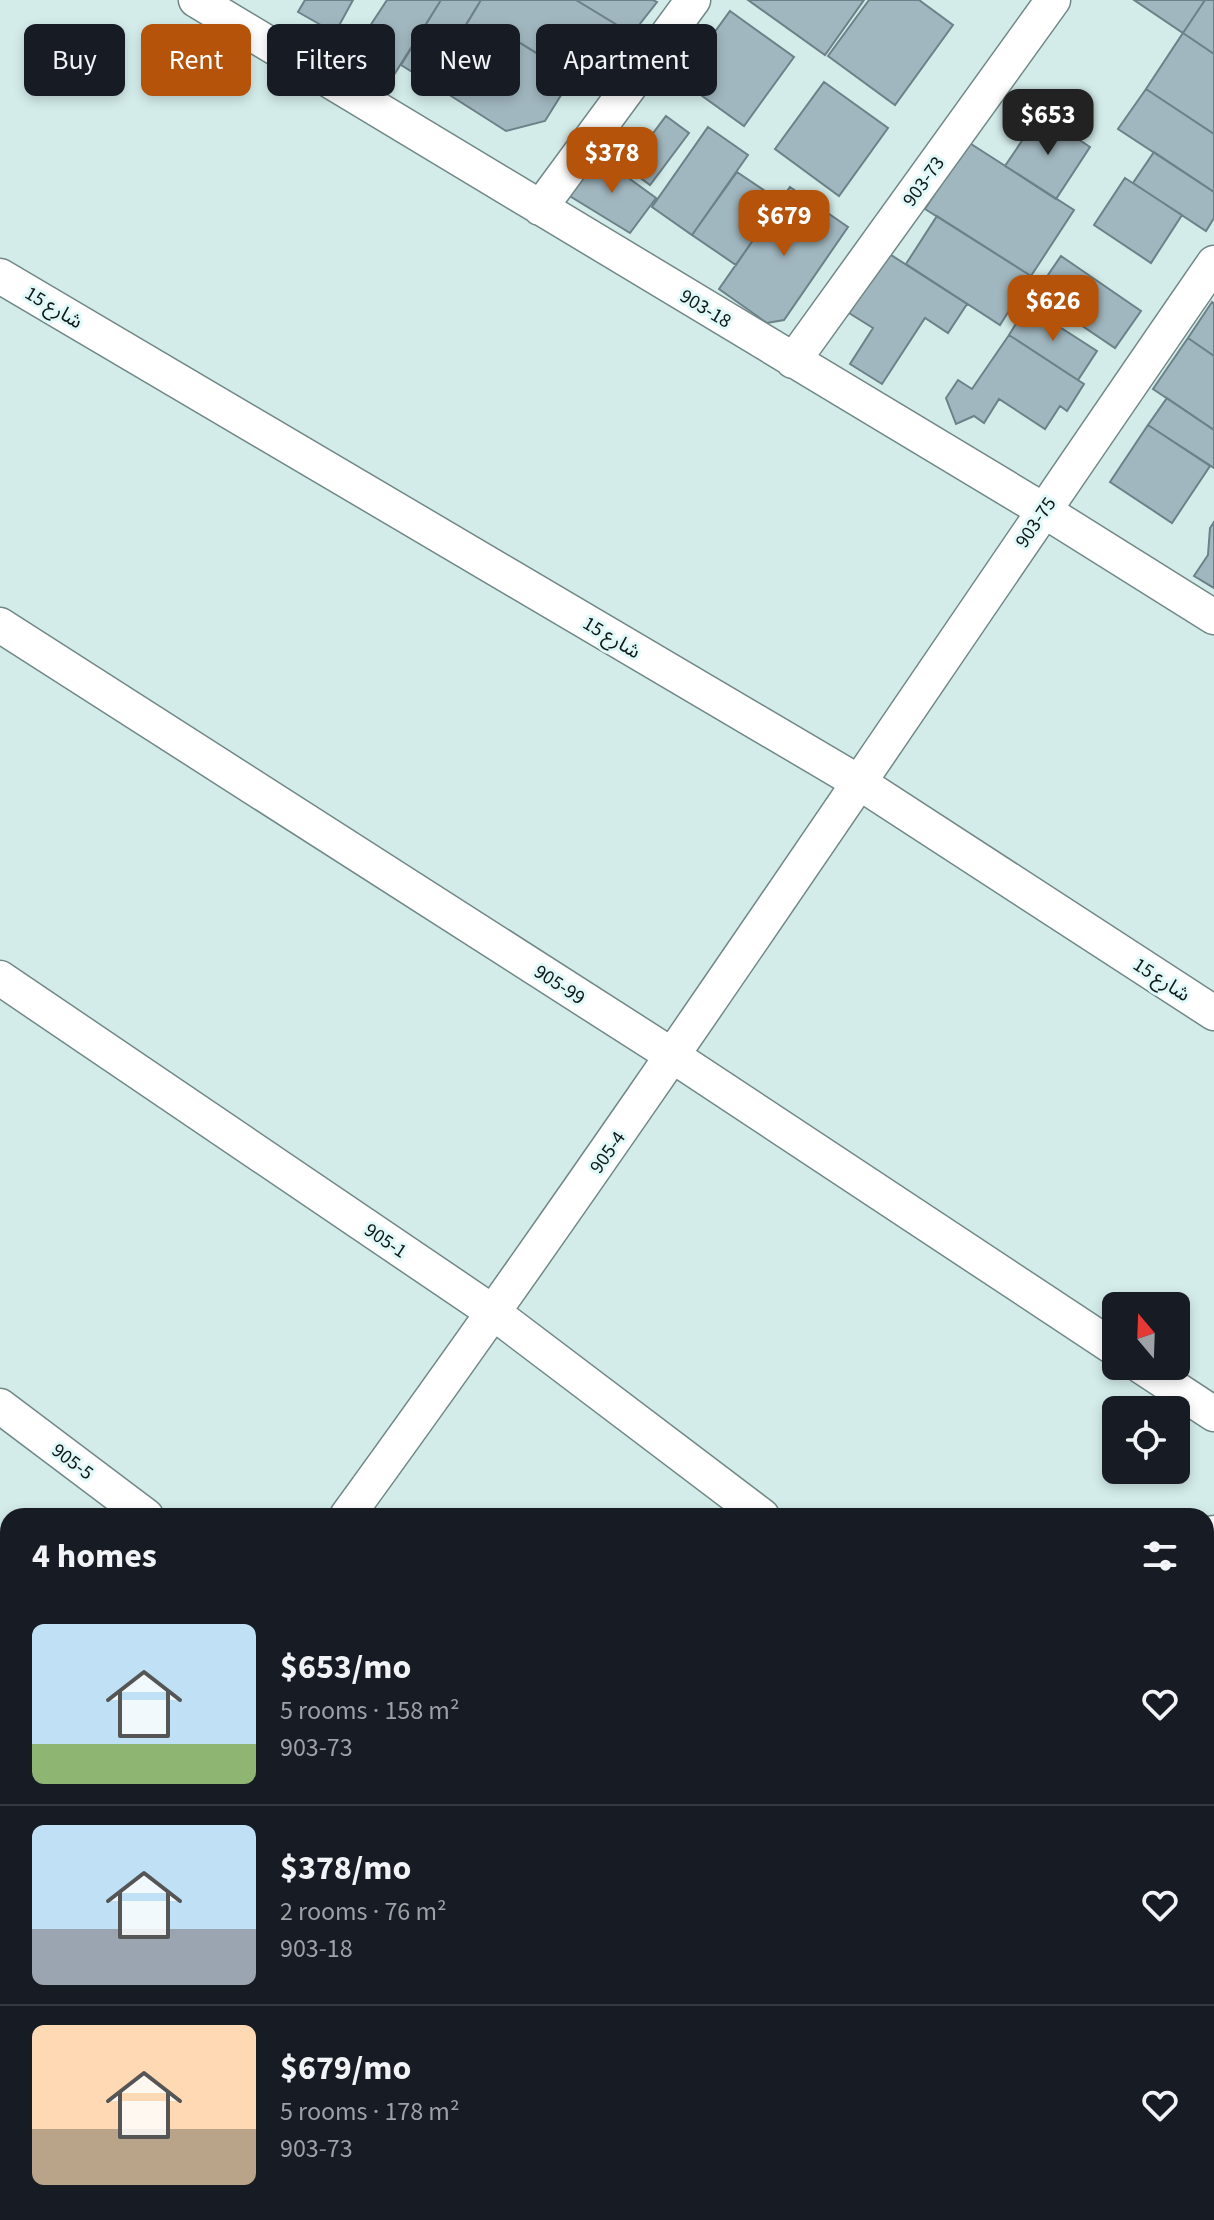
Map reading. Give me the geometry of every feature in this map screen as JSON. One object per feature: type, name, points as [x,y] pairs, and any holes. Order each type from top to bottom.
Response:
[{"type":"street","name":"903-18","points":[[196,0],[1043,510],[1214,617]]},
{"type":"street","points":[[540,208],[693,0]]},
{"type":"street","name":"903-73","points":[[793,361],[1053,0]]},
{"type":"street","name":"903-75","points":[[860,783],[1214,263]]},
{"type":"street","name":"شارع 15","points":[[0,276],[860,783],[1214,1013]]},
{"type":"street","name":"905-99","points":[[0,625],[673,1056],[1102,1340]]},
{"type":"street","name":"905-4","points":[[353,1508],[494,1313],[860,783]]},
{"type":"street","name":"905-1","points":[[0,978],[494,1313],[751,1508]]},
{"type":"street","points":[[1162,1380],[1214,1414]]},
{"type":"street","name":"905-5","points":[[0,1406],[135,1508]]},
{"type":"building","points":[[305,0],[353,0],[340,24],[319,24],[298,12]]},
{"type":"building","points":[[387,0],[441,0],[426,24],[411,24],[411,48],[395,73],[395,24],[371,24]]},
{"type":"building","points":[[441,0],[481,0],[466,24],[426,24]]},
{"type":"building","points":[[481,0],[576,0],[616,24],[536,24],[536,53],[520,43],[520,24],[467,24]]},
{"type":"building","points":[[576,0],[657,2],[640,24],[616,24]]},
{"type":"building","points":[[748,0],[864,0],[825,55]]},
{"type":"building","points":[[869,0],[919,0],[953,25],[895,105],[828,56]]},
{"type":"building","points":[[1134,0],[1205,0],[1183,33]]},
{"type":"building","points":[[1205,0],[1214,0],[1214,54],[1183,33]]},
{"type":"building","points":[[730,11],[794,57],[744,126],[702,96],[717,96],[717,29]]},
{"type":"building","points":[[1183,33],[1214,54],[1214,134],[1146,89]]},
{"type":"building","points":[[520,43],[536,53],[536,96],[561,96],[545,121],[506,131],[451,96],[520,96]]},
{"type":"building","points":[[411,49],[411,71],[401,65]]},
{"type":"building","points":[[824,82],[888,128],[839,196],[775,149]]},
{"type":"building","points":[[1146,89],[1214,134],[1214,192],[1118,129]]},
{"type":"building","points":[[1040,114],[1090,147],[1056,199],[1005,166]]},
{"type":"building","points":[[666,116],[689,133],[650,185],[627,168]]},
{"type":"building","points":[[708,127],[748,155],[692,235],[652,207]]},
{"type":"building","points":[[968,142],[1074,210],[1031,276],[925,209]]},
{"type":"building","points":[[1154,152],[1214,192],[1214,218],[1206,231],[1133,183]]},
{"type":"building","points":[[597,155],[656,198],[630,233],[568,195]]},
{"type":"building","points":[[737,172],[780,201],[736,265],[692,235]]},
{"type":"building","points":[[1125,178],[1182,215],[1151,263],[1094,225]]},
{"type":"building","points":[[790,187],[848,227],[784,320],[767,323],[719,289]]},
{"type":"building","points":[[937,216],[1031,276],[1000,325],[906,264]]},
{"type":"building","points":[[888,253],[967,304],[948,333],[925,318],[882,384],[850,364],[873,328],[849,313]]},
{"type":"building","points":[[1061,256],[1141,311],[1115,348],[1035,294]]},
{"type":"building","points":[[1212,302],[1214,304],[1214,356],[1188,338]]},
{"type":"building","points":[[1027,306],[1097,351],[1078,380],[1009,335]]},
{"type":"building","points":[[1009,335],[1084,384],[1067,411],[1060,406],[1045,429],[999,399],[984,423],[974,416],[956,424],[946,398],[958,380],[972,389]]},
{"type":"building","points":[[1188,338],[1214,356],[1214,430],[1153,389]]},
{"type":"building","points":[[1167,398],[1214,430],[1214,468],[1148,425]]},
{"type":"building","points":[[1148,425],[1210,466],[1172,523],[1110,482]]},
{"type":"building","points":[[1214,522],[1214,588],[1194,576],[1208,555],[1210,528]]}]
